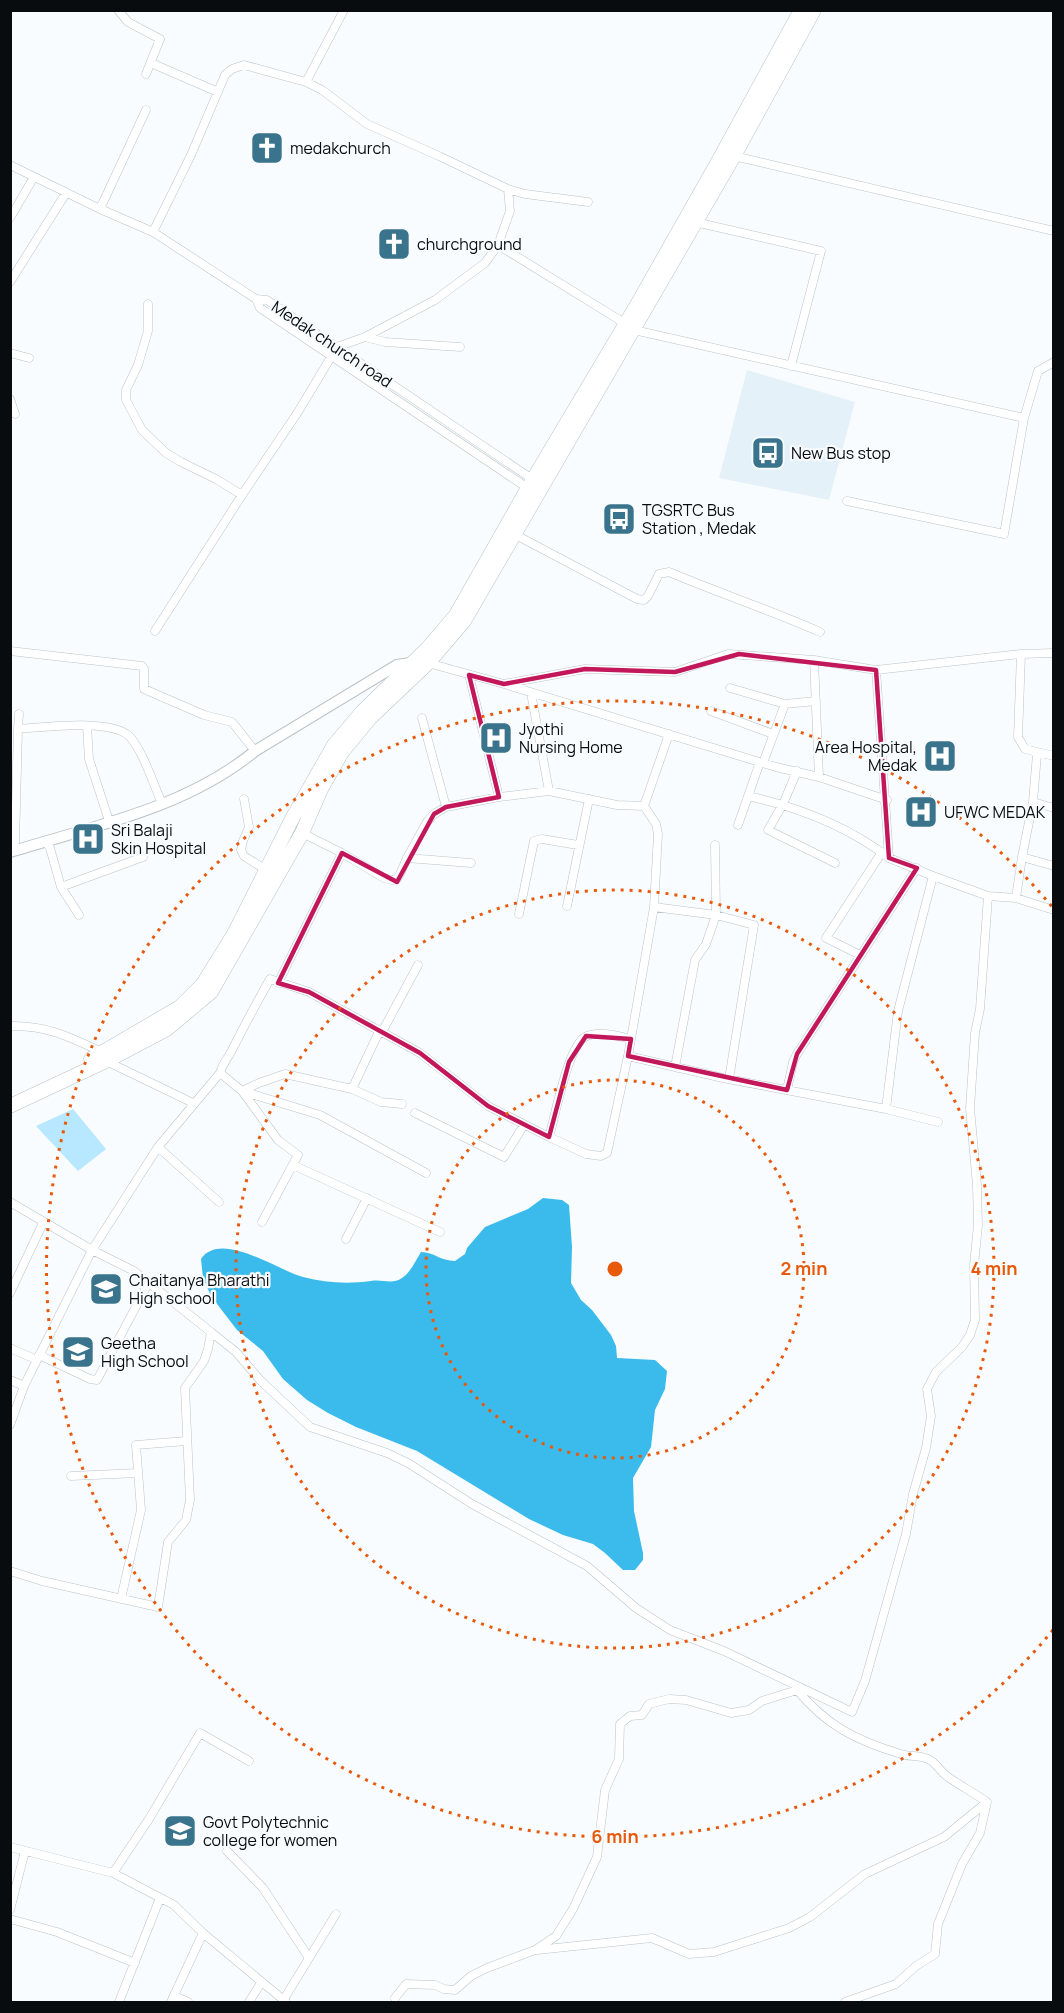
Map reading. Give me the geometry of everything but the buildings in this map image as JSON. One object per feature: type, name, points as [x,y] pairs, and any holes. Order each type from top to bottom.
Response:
[{"type":"highway","points":[[630,327],[801,10]]},
{"type":"highway","points":[[10,1106],[105,1057],[180,1007],[198,990],[234,934],[293,817],[334,745],[362,712],[427,649],[456,615],[695,222],[814,10]]},
{"type":"highway","points":[[10,1097],[167,1029],[211,992],[302,833],[321,789],[342,752],[370,718],[428,663],[464,621],[514,534],[535,487]]},
{"type":"street","points":[[118,10],[128,22],[160,39],[146,74]]},
{"type":"street","points":[[306,82],[344,10]]},
{"type":"street","points":[[151,63],[218,92]]},
{"type":"street","points":[[153,232],[191,155],[225,75],[232,69],[244,65],[306,82],[322,90],[367,124],[508,189],[525,194],[588,201]]},
{"type":"street","points":[[100,210],[146,110]]},
{"type":"street","points":[[734,156],[1053,231]]},
{"type":"street","points":[[10,165],[100,210],[153,232],[256,299]]},
{"type":"street","points":[[10,218],[34,177]]},
{"type":"street","points":[[155,630],[298,412],[337,348],[365,337],[435,300],[484,263],[498,245],[510,212],[508,189]]},
{"type":"street","points":[[10,282],[66,193]]},
{"type":"street","points":[[695,222],[820,250],[791,366]]},
{"type":"street","points":[[498,245],[630,327],[1024,418]]},
{"type":"street","name":"Medak church road","points":[[256,299],[267,300],[535,487],[331,356],[260,308],[256,299]]},
{"type":"street","points":[[148,304],[148,331],[138,365],[126,390],[126,400],[142,430],[166,453],[216,478],[242,495]]},
{"type":"street","points":[[365,337],[385,342],[460,346]]},
{"type":"street","points":[[10,353],[29,358]]},
{"type":"street","points":[[847,501],[1004,534],[1024,418],[1038,371],[1053,362]]},
{"type":"street","points":[[10,399],[15,414]]},
{"type":"street","points":[[514,534],[637,599],[644,600],[659,574],[669,572],[746,603],[778,613],[820,632]]},
{"type":"street","points":[[10,651],[142,666],[144,689],[204,715],[232,722],[255,751]]},
{"type":"street","points":[[504,684],[585,669],[675,672],[728,654],[814,660],[876,670],[1021,654],[1053,653]]},
{"type":"street","points":[[1021,654],[1018,737],[1025,749],[1037,754],[1053,756]]},
{"type":"street","points":[[814,660],[819,777]]},
{"type":"street","points":[[10,852],[109,821],[200,788],[255,751],[397,664],[412,662],[428,663],[504,684],[819,777],[887,800]]},
{"type":"street","points":[[876,670],[890,858]]},
{"type":"street","points":[[469,675],[499,797]]},
{"type":"street","points":[[730,688],[785,704],[816,701]]},
{"type":"street","points":[[531,693],[549,791]]},
{"type":"street","points":[[738,825],[785,704]]},
{"type":"street","points":[[711,711],[773,734]]},
{"type":"street","points":[[10,852],[15,843],[19,714]]},
{"type":"street","points":[[422,718],[446,807]]},
{"type":"street","points":[[18,729],[87,726],[117,728],[129,736],[138,749],[162,803]]},
{"type":"street","points":[[87,726],[89,759],[109,821]]},
{"type":"street","points":[[644,806],[669,734]]},
{"type":"street","points":[[1016,898],[1033,802],[1037,754]]},
{"type":"street","points":[[797,771],[783,804],[768,830],[835,863]]},
{"type":"street","points":[[302,833],[384,878],[392,880],[397,879],[427,822],[446,807],[549,791],[617,805],[644,806]]},
{"type":"street","points":[[748,796],[783,804],[846,832],[890,858],[933,876],[988,896],[1016,898],[1053,910]]},
{"type":"street","points":[[244,799],[249,827],[242,850],[244,856],[266,870]]},
{"type":"street","points":[[567,906],[589,799]]},
{"type":"street","points":[[1033,802],[1053,808]]},
{"type":"street","points":[[10,1425],[24,1386],[92,1250],[158,1147],[220,1073],[224,1060],[229,1056],[270,980],[309,992],[382,1032],[424,1056],[488,1106],[524,1125],[586,1154],[601,1156],[607,1153],[628,1056],[654,907],[658,834],[656,824],[644,806]]},
{"type":"street","points":[[519,914],[534,842],[542,839],[578,845]]},
{"type":"street","points":[[45,841],[50,848],[61,887],[79,915]]},
{"type":"street","points":[[678,1068],[675,1067],[695,960],[706,944],[716,915],[715,845]]},
{"type":"street","points":[[860,955],[826,938],[882,852]]},
{"type":"street","points":[[278,983],[342,853]]},
{"type":"street","points":[[61,887],[143,857]]},
{"type":"street","points":[[1022,857],[1053,866]]},
{"type":"street","points":[[407,858],[471,863]]},
{"type":"street","points":[[787,1090],[797,1054],[917,868]]},
{"type":"street","points":[[886,1109],[898,1011],[933,876]]},
{"type":"street","points":[[10,1202],[43,1223],[134,1271],[149,1282],[236,1353],[260,1380],[310,1426],[387,1453],[408,1464],[472,1504],[587,1566],[636,1608],[670,1630],[724,1651],[852,1712],[865,1681],[906,1534],[913,1494],[926,1448],[931,1416],[927,1389],[936,1372],[962,1347],[970,1335],[975,1320],[974,1265],[978,1225],[976,1164],[970,1108],[988,896]]},
{"type":"street","points":[[654,907],[716,915],[754,925],[729,1079]]},
{"type":"street","points":[[352,1089],[378,1034],[382,1032],[418,965]]},
{"type":"street","points":[[10,1026],[36,1026],[49,1029],[193,1103]]},
{"type":"street","points":[[549,1137],[569,1062],[579,1041],[586,1036],[597,1034],[610,1034],[631,1039]]},
{"type":"street","points":[[628,1056],[939,1122]]},
{"type":"street","points":[[220,1073],[242,1092],[278,1140],[298,1155],[262,1222]]},
{"type":"street","points":[[242,1092],[285,1074],[352,1089],[381,1102],[402,1104]]},
{"type":"street","points":[[242,1092],[320,1115],[426,1173]]},
{"type":"street","points":[[415,1113],[504,1157],[524,1125]]},
{"type":"street","points":[[158,1147],[219,1202]]},
{"type":"street","points":[[293,1165],[440,1232]]},
{"type":"street","points":[[346,1239],[367,1198]]},
{"type":"street","points":[[11,1289],[43,1223]]},
{"type":"street","points":[[10,1348],[97,1380],[149,1282]]},
{"type":"street","points":[[10,1571],[158,1607],[168,1542],[186,1520],[190,1500],[184,1388],[204,1361],[211,1332]]},
{"type":"street","points":[[10,1380],[24,1386]]},
{"type":"street","points":[[121,1599],[141,1510],[136,1445],[186,1442]]},
{"type":"street","points":[[71,1476],[138,1473]]},
{"type":"street","points":[[395,1998],[406,1984],[435,1985],[455,1990],[471,1976],[535,1950],[556,1936],[573,1909],[597,1857],[605,1790],[619,1760],[620,1724],[630,1716],[642,1714],[649,1704],[669,1699],[686,1700],[731,1713],[750,1710],[762,1701],[798,1690],[814,1710],[839,1729],[868,1744],[910,1757],[928,1759],[948,1777],[967,1787],[987,1802]]},
{"type":"street","points":[[114,1873],[200,1733],[249,1761]]},
{"type":"street","points":[[535,1950],[652,1938],[689,1954],[714,1952],[789,1928],[810,1917],[865,1874],[944,1838],[987,1802]]},
{"type":"street","points":[[845,2002],[896,1984],[916,1966],[935,1954],[938,1924],[962,1864],[980,1833],[987,1802]]},
{"type":"street","points":[[10,1847],[114,1873],[174,1905],[203,1933],[285,2002],[336,1914]]},
{"type":"street","points":[[10,1910],[26,1851]]},
{"type":"street","points":[[227,1851],[262,1888],[309,1958]]},
{"type":"street","points":[[118,2002],[160,1898]]},
{"type":"street","points":[[10,1919],[57,1932],[135,1964]]},
{"type":"street","points":[[188,2002],[172,1999],[203,1933]]},
{"type":"street","points":[[249,2002],[261,1983]]},
{"type":"highlighted area","points":[[739,654],[876,670],[889,858],[917,868],[797,1054],[787,1090],[628,1056],[631,1039],[586,1036],[569,1062],[549,1137],[488,1106],[420,1053],[309,992],[278,983],[342,853],[397,882],[434,814],[446,807],[499,797],[469,675],[504,684],[585,669],[675,672]]},
{"type":"shaded area","points":[[747,370],[855,402],[829,500],[719,478]]},
{"type":"shaded area","points":[[73,1109],[106,1149],[78,1171],[36,1126]]},
{"type":"water","points":[[543,1198],[562,1200],[569,1205],[572,1247],[571,1283],[581,1300],[592,1310],[611,1335],[616,1346],[617,1358],[655,1360],[667,1371],[665,1389],[655,1410],[651,1447],[633,1478],[634,1511],[643,1553],[643,1560],[635,1570],[623,1570],[593,1544],[563,1535],[529,1519],[417,1451],[356,1427],[307,1400],[283,1379],[263,1351],[237,1330],[211,1296],[203,1278],[201,1259],[210,1251],[222,1249],[250,1254],[292,1273],[312,1279],[345,1283],[395,1281],[408,1273],[421,1252],[455,1261],[465,1254],[467,1248],[485,1227],[528,1209]]},
{"type":"place","name":"medakchurch","points":[[267,148]]},
{"type":"place","name":"churchground","points":[[394,244]]},
{"type":"place","name":"New Bus stop","points":[[768,453]]},
{"type":"place","name":"TGSRTC Bus Station , Medak","points":[[619,519]]},
{"type":"place","name":"Jyothi Nursing Home","points":[[496,738]]},
{"type":"place","name":"Area Hospital, Medak","points":[[940,756]]},
{"type":"place","name":"UFWC MEDAK","points":[[921,812]]},
{"type":"place","name":"Sri Balaji Skin Hospital","points":[[88,839]]},
{"type":"place","name":"Chaitanya Bharathi High school","points":[[106,1289]]},
{"type":"place","name":"Geetha High School","points":[[78,1352]]},
{"type":"place","name":"Govt Polytechnic college for women","points":[[180,1831]]}]
